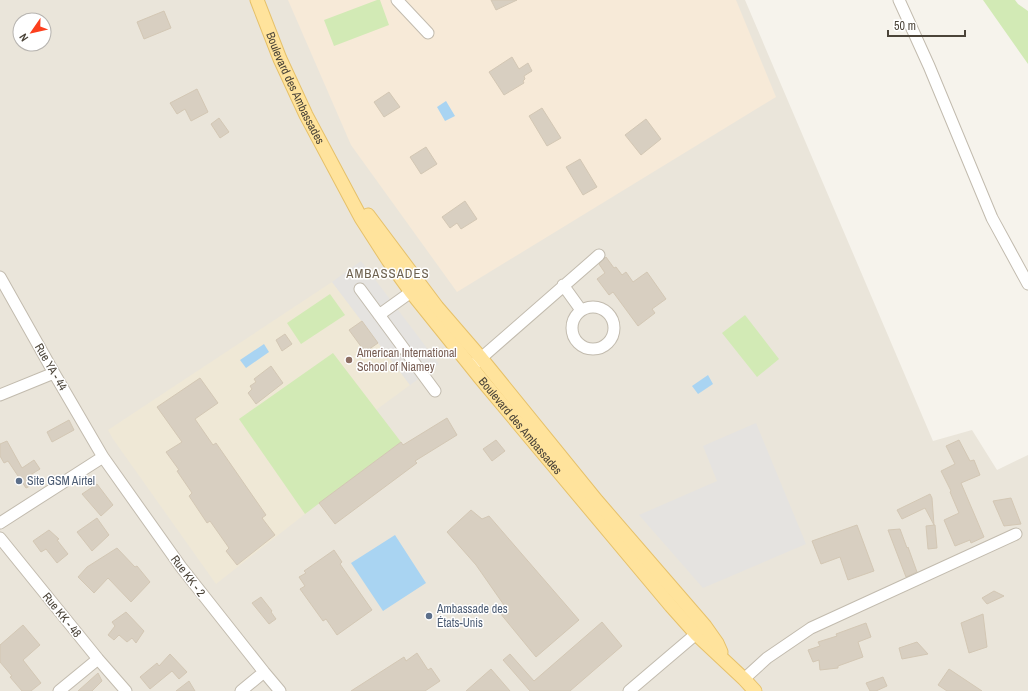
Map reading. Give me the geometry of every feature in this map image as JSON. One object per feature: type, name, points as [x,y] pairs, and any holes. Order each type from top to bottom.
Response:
[{"type":"main road","name":"Boulevard des Ambassades","points":[[257,0],[280,59],[306,115],[361,218],[388,260],[411,292],[476,362],[705,626],[717,643],[726,662]]},
{"type":"main road","name":"Boulevard des Ambassades","points":[[337,173],[438,307],[476,362],[671,606],[696,634],[755,691]]},
{"type":"street","points":[[397,0],[428,33]]},
{"type":"street","points":[[899,0],[929,66],[992,218],[1028,284]]},
{"type":"street","points":[[476,362],[599,254]]},
{"type":"street","name":"Rue YA - 44","points":[[0,277],[103,456]]},
{"type":"street","points":[[563,285],[581,310]]},
{"type":"street","points":[[360,289],[435,391]]},
{"type":"street","points":[[379,315],[411,292]]},
{"type":"street","points":[[0,395],[54,373]]},
{"type":"street","points":[[0,523],[103,456]]},
{"type":"street","name":"Rue KK - 2","points":[[103,456],[181,567],[280,691]]},
{"type":"street","points":[[744,679],[767,658],[811,628],[1016,534]]},
{"type":"street","name":"Rue KK - 48","points":[[0,538],[98,659],[126,691]]},
{"type":"street","points":[[629,691],[696,634]]},
{"type":"street","points":[[59,691],[98,659]]},
{"type":"street","points":[[240,691],[264,672]]},
{"type":"shaded area","points":[[0,0],[745,0],[933,441],[972,430],[997,470],[1028,455],[1028,691],[0,691]]},
{"type":"shaded area","points":[[288,0],[736,0],[776,97],[457,292],[351,145]]},
{"type":"shaded area","points":[[361,261],[439,364],[410,385],[332,282]]},
{"type":"shaded area","points":[[332,282],[410,385],[376,410],[401,442],[319,503],[216,584],[108,430]]},
{"type":"shaded area","points":[[756,423],[806,544],[703,588],[639,515],[717,481],[703,446]]},
{"type":"green space","points":[[380,0],[389,25],[334,46],[324,20]]},
{"type":"green space","points":[[983,0],[1015,0],[1028,11],[1028,64]]},
{"type":"green space","points":[[330,294],[345,315],[301,344],[287,323]]},
{"type":"green space","points":[[745,315],[779,359],[757,377],[722,333]]},
{"type":"green space","points":[[333,353],[401,442],[305,514],[239,419]]},
{"type":"water","points":[[446,101],[455,116],[445,121],[437,107]]},
{"type":"water","points":[[264,344],[269,352],[246,368],[240,360]]},
{"type":"water","points":[[708,375],[713,384],[698,394],[692,386]]},
{"type":"water","points":[[395,535],[426,583],[383,611],[351,563]]},
{"type":"building","points":[[491,0],[517,0],[496,10]]},
{"type":"building","points":[[164,11],[171,28],[144,39],[137,22]]},
{"type":"building","points":[[512,57],[519,69],[528,63],[532,71],[524,76],[524,83],[504,95],[489,72]]},
{"type":"building","points":[[197,89],[208,112],[191,121],[185,109],[177,114],[170,103]]},
{"type":"building","points":[[389,92],[400,107],[384,117],[374,102]]},
{"type":"building","points":[[542,108],[561,138],[547,146],[529,116]]},
{"type":"building","points":[[219,118],[229,132],[220,138],[211,124]]},
{"type":"building","points":[[646,119],[661,139],[641,155],[625,135]]},
{"type":"building","points":[[426,147],[437,164],[421,174],[410,157]]},
{"type":"building","points":[[580,159],[597,187],[583,195],[566,167]]},
{"type":"building","points":[[465,201],[477,219],[461,229],[457,223],[450,228],[442,217]]},
{"type":"building","points":[[606,257],[614,268],[616,267],[622,275],[626,272],[633,282],[647,272],[666,299],[652,309],[655,313],[638,326],[613,292],[609,295],[597,279],[605,273],[599,264]]},
{"type":"building","points":[[362,321],[378,343],[365,352],[349,330]]},
{"type":"building","points":[[285,334],[292,344],[282,351],[276,340]]},
{"type":"building","points":[[271,366],[283,383],[256,404],[248,393],[252,389],[250,386],[256,382],[254,379]]},
{"type":"building","points":[[200,378],[218,403],[195,419],[213,445],[216,443],[266,515],[262,518],[275,535],[237,565],[226,551],[229,548],[210,521],[207,523],[189,496],[192,493],[177,471],[179,470],[166,452],[182,442],[157,407]]},
{"type":"building","points":[[447,418],[457,435],[415,461],[417,463],[335,524],[319,503],[401,442],[403,445]]},
{"type":"building","points":[[69,420],[74,430],[52,442],[47,432]]},
{"type":"building","points":[[496,440],[505,451],[492,461],[483,449]]},
{"type":"building","points":[[959,440],[970,461],[974,460],[980,475],[961,483],[984,537],[971,543],[970,540],[955,546],[944,520],[959,513],[950,492],[951,491],[941,471],[955,464],[946,446]]},
{"type":"building","points":[[7,441],[22,468],[34,460],[40,469],[27,477],[32,485],[26,488],[8,461],[4,463],[0,456],[0,444]]},
{"type":"building","points":[[97,484],[113,505],[101,516],[82,494]]},
{"type":"building","points":[[930,494],[932,498],[934,525],[925,508],[902,519],[897,510]]},
{"type":"building","points":[[1011,498],[1021,524],[1004,526],[993,501]]},
{"type":"building","points":[[471,510],[482,519],[489,516],[579,620],[536,657],[500,613],[506,608],[476,565],[447,532]]},
{"type":"building","points":[[97,518],[109,535],[92,551],[77,532]]},
{"type":"building","points":[[857,525],[874,571],[848,580],[840,557],[821,564],[812,541]]},
{"type":"building","points":[[935,525],[937,548],[928,549],[926,526]]},
{"type":"building","points":[[900,529],[917,572],[906,577],[888,530]]},
{"type":"building","points":[[49,530],[59,539],[57,540],[68,554],[57,563],[46,549],[41,552],[33,541]]},
{"type":"building","points":[[117,548],[135,567],[137,566],[150,582],[131,602],[108,578],[94,593],[78,577],[87,567]]},
{"type":"building","points":[[334,550],[342,562],[340,564],[372,610],[337,635],[326,619],[323,621],[300,589],[305,586],[299,577],[306,573],[304,571]]},
{"type":"building","points":[[994,591],[1004,596],[987,604],[982,598]]},
{"type":"building","points":[[261,597],[272,611],[271,612],[276,619],[269,624],[252,603]]},
{"type":"building","points":[[126,612],[144,631],[136,643],[132,638],[127,642],[119,635],[114,640],[108,635],[115,626],[112,622]]},
{"type":"building","points":[[983,614],[987,647],[969,653],[961,623]]},
{"type":"building","points":[[602,622],[622,646],[570,691],[530,691],[503,660],[510,654],[534,681]]},
{"type":"building","points":[[866,623],[871,637],[858,642],[863,657],[838,666],[838,668],[820,670],[819,660],[813,662],[808,650],[820,646],[818,642],[837,636],[836,634]]},
{"type":"building","points":[[23,625],[40,645],[23,660],[41,683],[31,691],[22,691],[0,662],[0,645]]},
{"type":"building","points":[[917,642],[928,654],[902,659],[899,648]]},
{"type":"building","points":[[417,653],[428,670],[431,668],[440,681],[425,691],[351,691],[404,657],[406,661]]},
{"type":"building","points":[[170,654],[187,672],[179,679],[172,671],[150,689],[140,677],[157,663],[159,666]]},
{"type":"building","points":[[491,669],[510,691],[466,691]]},
{"type":"building","points":[[949,669],[982,691],[947,691],[938,685]]},
{"type":"building","points":[[98,673],[102,681],[92,691],[78,691]]},
{"type":"building","points":[[883,677],[887,686],[876,691],[870,691],[866,683]]},
{"type":"building","points":[[189,681],[195,691],[176,691]]},
{"type":"place","name":"American International School of Niamey","points":[[349,360]]},
{"type":"place","name":"Site GSM Airtel","points":[[19,481]]},
{"type":"place","name":"Ambassade des États-Unis","points":[[429,616]]},
{"type":"district","name":"AMBASSADES","points":[[388,273]]}]
